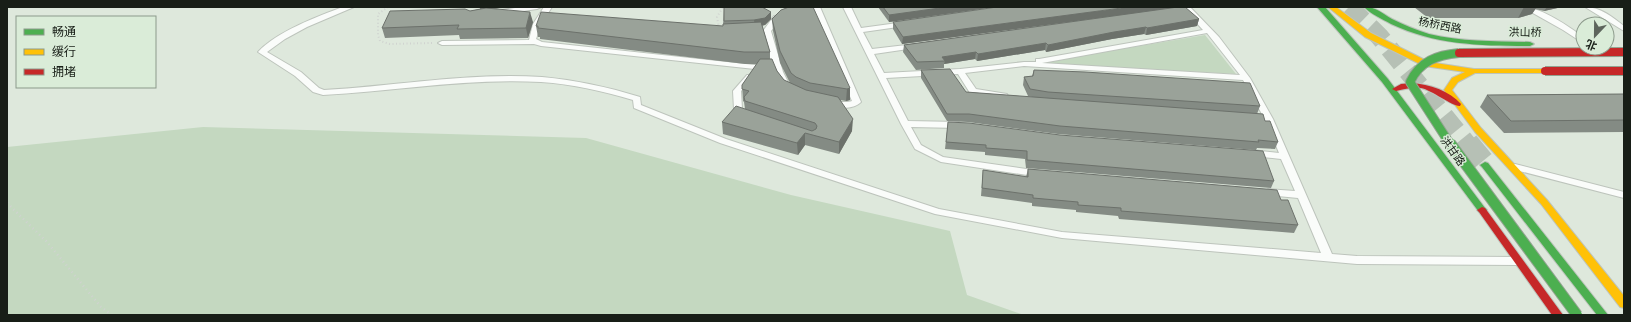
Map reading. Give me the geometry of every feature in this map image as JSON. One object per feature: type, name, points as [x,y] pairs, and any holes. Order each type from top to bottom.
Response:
[{"type":"main road","name":"洪甘路","points":[[1321,7],[1358,46],[1394,90],[1558,315]]},
{"type":"main road","points":[[1332,7],[1368,35],[1427,64],[1474,71],[1624,71]]},
{"type":"main road","name":"杨桥西路","points":[[1368,7],[1385,19],[1418,35],[1466,43]]},
{"type":"main road","name":"洪山桥","points":[[1466,43],[1575,44]]},
{"type":"main road","points":[[1577,315],[1469,168],[1438,129],[1418,99],[1410,82],[1414,71],[1419,65],[1430,58],[1442,56],[1471,53],[1624,52]]},
{"type":"main road","points":[[1474,71],[1465,74],[1450,84],[1448,90],[1478,130],[1544,202],[1624,304]]},
{"type":"main road","points":[[1394,90],[1400,86],[1412,85],[1436,89],[1458,105]]},
{"type":"main road","points":[[1485,165],[1603,315]]},
{"type":"lane","points":[[350,7],[290,33],[274,42],[262,52],[298,74],[316,90],[323,93],[512,79],[558,82],[621,94],[637,98],[637,106],[723,141],[938,212],[1062,235],[1357,260],[1519,261]]},
{"type":"lane","points":[[494,13],[536,7]]},
{"type":"lane","points":[[534,42],[532,39],[537,24],[548,7]]},
{"type":"lane","points":[[847,7],[918,147],[941,159],[971,165],[1046,174]]},
{"type":"lane","points":[[1526,7],[1566,28],[1575,35]]},
{"type":"lane","points":[[1589,7],[1603,14],[1624,29]]},
{"type":"lane","points":[[1184,8],[1208,31],[1246,78],[1269,119],[1328,258]]},
{"type":"lane","points":[[815,11],[857,102],[851,105],[843,106],[822,101]]},
{"type":"lane","points":[[768,13],[785,16],[777,18],[766,29],[777,67],[783,82],[791,92]]},
{"type":"lane","points":[[859,30],[912,23]]},
{"type":"lane","points":[[881,76],[960,71],[1024,64],[1208,31]]},
{"type":"lane","points":[[442,43],[534,42],[558,47],[755,67],[777,67]]},
{"type":"lane","points":[[869,52],[922,45]]},
{"type":"lane","points":[[1601,56],[1624,74]]},
{"type":"lane","points":[[1024,64],[1246,78]]},
{"type":"lane","points":[[748,119],[741,116],[738,110],[737,91],[752,75],[755,67]]},
{"type":"lane","points":[[960,71],[973,91],[1009,97]]},
{"type":"lane","points":[[1245,118],[1269,119]]},
{"type":"lane","points":[[905,124],[968,126]]},
{"type":"lane","points":[[1245,153],[1284,156]]},
{"type":"lane","points":[[1512,166],[1624,195]]},
{"type":"lane","points":[[1260,192],[1300,195]]},
{"type":"path","points":[[388,7],[378,14],[378,35],[380,41],[390,44],[442,43]]},
{"type":"path","points":[[721,32],[716,22],[718,12],[723,7]]},
{"type":"path","points":[[7,204],[47,242],[101,307],[112,315]]},
{"type":"green space","points":[[1205,35],[1236,74],[1038,63]]},
{"type":"green space","points":[[203,127],[586,138],[791,195],[950,231],[967,295],[1024,315],[7,315],[7,147]]},
{"type":"building","points":[[724,7],[762,7],[771,12],[765,18],[724,21]]},
{"type":"building","points":[[789,7],[813,7],[850,88],[847,89],[810,83],[796,77],[791,73],[780,51],[772,19],[781,10]]},
{"type":"building","points":[[883,7],[947,7],[889,15]]},
{"type":"building","points":[[997,7],[1129,7],[903,37],[893,22]]},
{"type":"building","points":[[1185,7],[1199,19],[1114,32],[1048,45],[1046,43],[978,54],[976,52],[942,57],[945,61],[917,62],[904,45]]},
{"type":"building","points":[[486,8],[530,12],[526,28],[457,29],[459,25],[382,28],[390,11],[465,9],[470,11]]},
{"type":"building","points":[[541,12],[723,26],[723,24],[761,22],[770,52],[744,52],[538,28],[538,26],[536,26]]},
{"type":"building","points":[[760,59],[772,59],[777,71],[784,80],[806,90],[838,97],[853,119],[839,142],[805,133],[797,143],[722,122],[736,106],[812,131],[816,129],[817,126],[815,123],[745,101],[744,97],[749,91],[742,89],[742,85]]},
{"type":"building","points":[[950,69],[966,92],[1263,114],[1265,121],[1270,121],[1278,142],[1258,140],[1259,142],[1060,126],[969,114],[947,114],[921,70]]},
{"type":"building","points":[[1034,70],[1250,83],[1260,106],[1048,92],[1030,89],[1024,77],[1033,76]]},
{"type":"building","points":[[1624,94],[1624,120],[1511,121],[1487,95]]},
{"type":"building","points":[[948,122],[969,123],[1060,135],[1263,151],[1274,181],[1027,160],[1027,151],[986,148],[986,145],[946,142]]},
{"type":"building","points":[[1028,169],[1277,190],[1281,200],[1288,200],[1298,225],[1121,211],[1121,208],[1078,205],[1078,202],[1033,198],[1033,195],[982,188],[983,170],[1028,177]]},
{"type":"tunnel","points":[[1349,7],[1379,36],[1467,144]]},
{"type":"tunnel","points":[[1467,143],[1485,165]]},
{"type":"traffic: fast","points":[[1321,7],[1365,56],[1385,81],[1482,210]]},
{"type":"traffic: fast","points":[[1368,7],[1407,29],[1426,35],[1465,42],[1530,44]]},
{"type":"traffic: fast","points":[[1459,53],[1443,55],[1423,63],[1418,68],[1410,82],[1439,128],[1577,315]]},
{"type":"traffic: fast","points":[[1485,165],[1603,315]]},
{"type":"traffic: slow","points":[[1332,7],[1368,35],[1427,64],[1474,71],[1545,71]]},
{"type":"traffic: slow","points":[[1474,71],[1455,80],[1448,90],[1478,130],[1544,202],[1624,304]]},
{"type":"traffic: jam","points":[[1459,53],[1624,52]]},
{"type":"traffic: jam","points":[[1545,71],[1624,71]]},
{"type":"traffic: jam","points":[[1396,89],[1404,86],[1420,86],[1436,90],[1457,104]]},
{"type":"traffic: jam","points":[[1482,210],[1558,315]]}]
